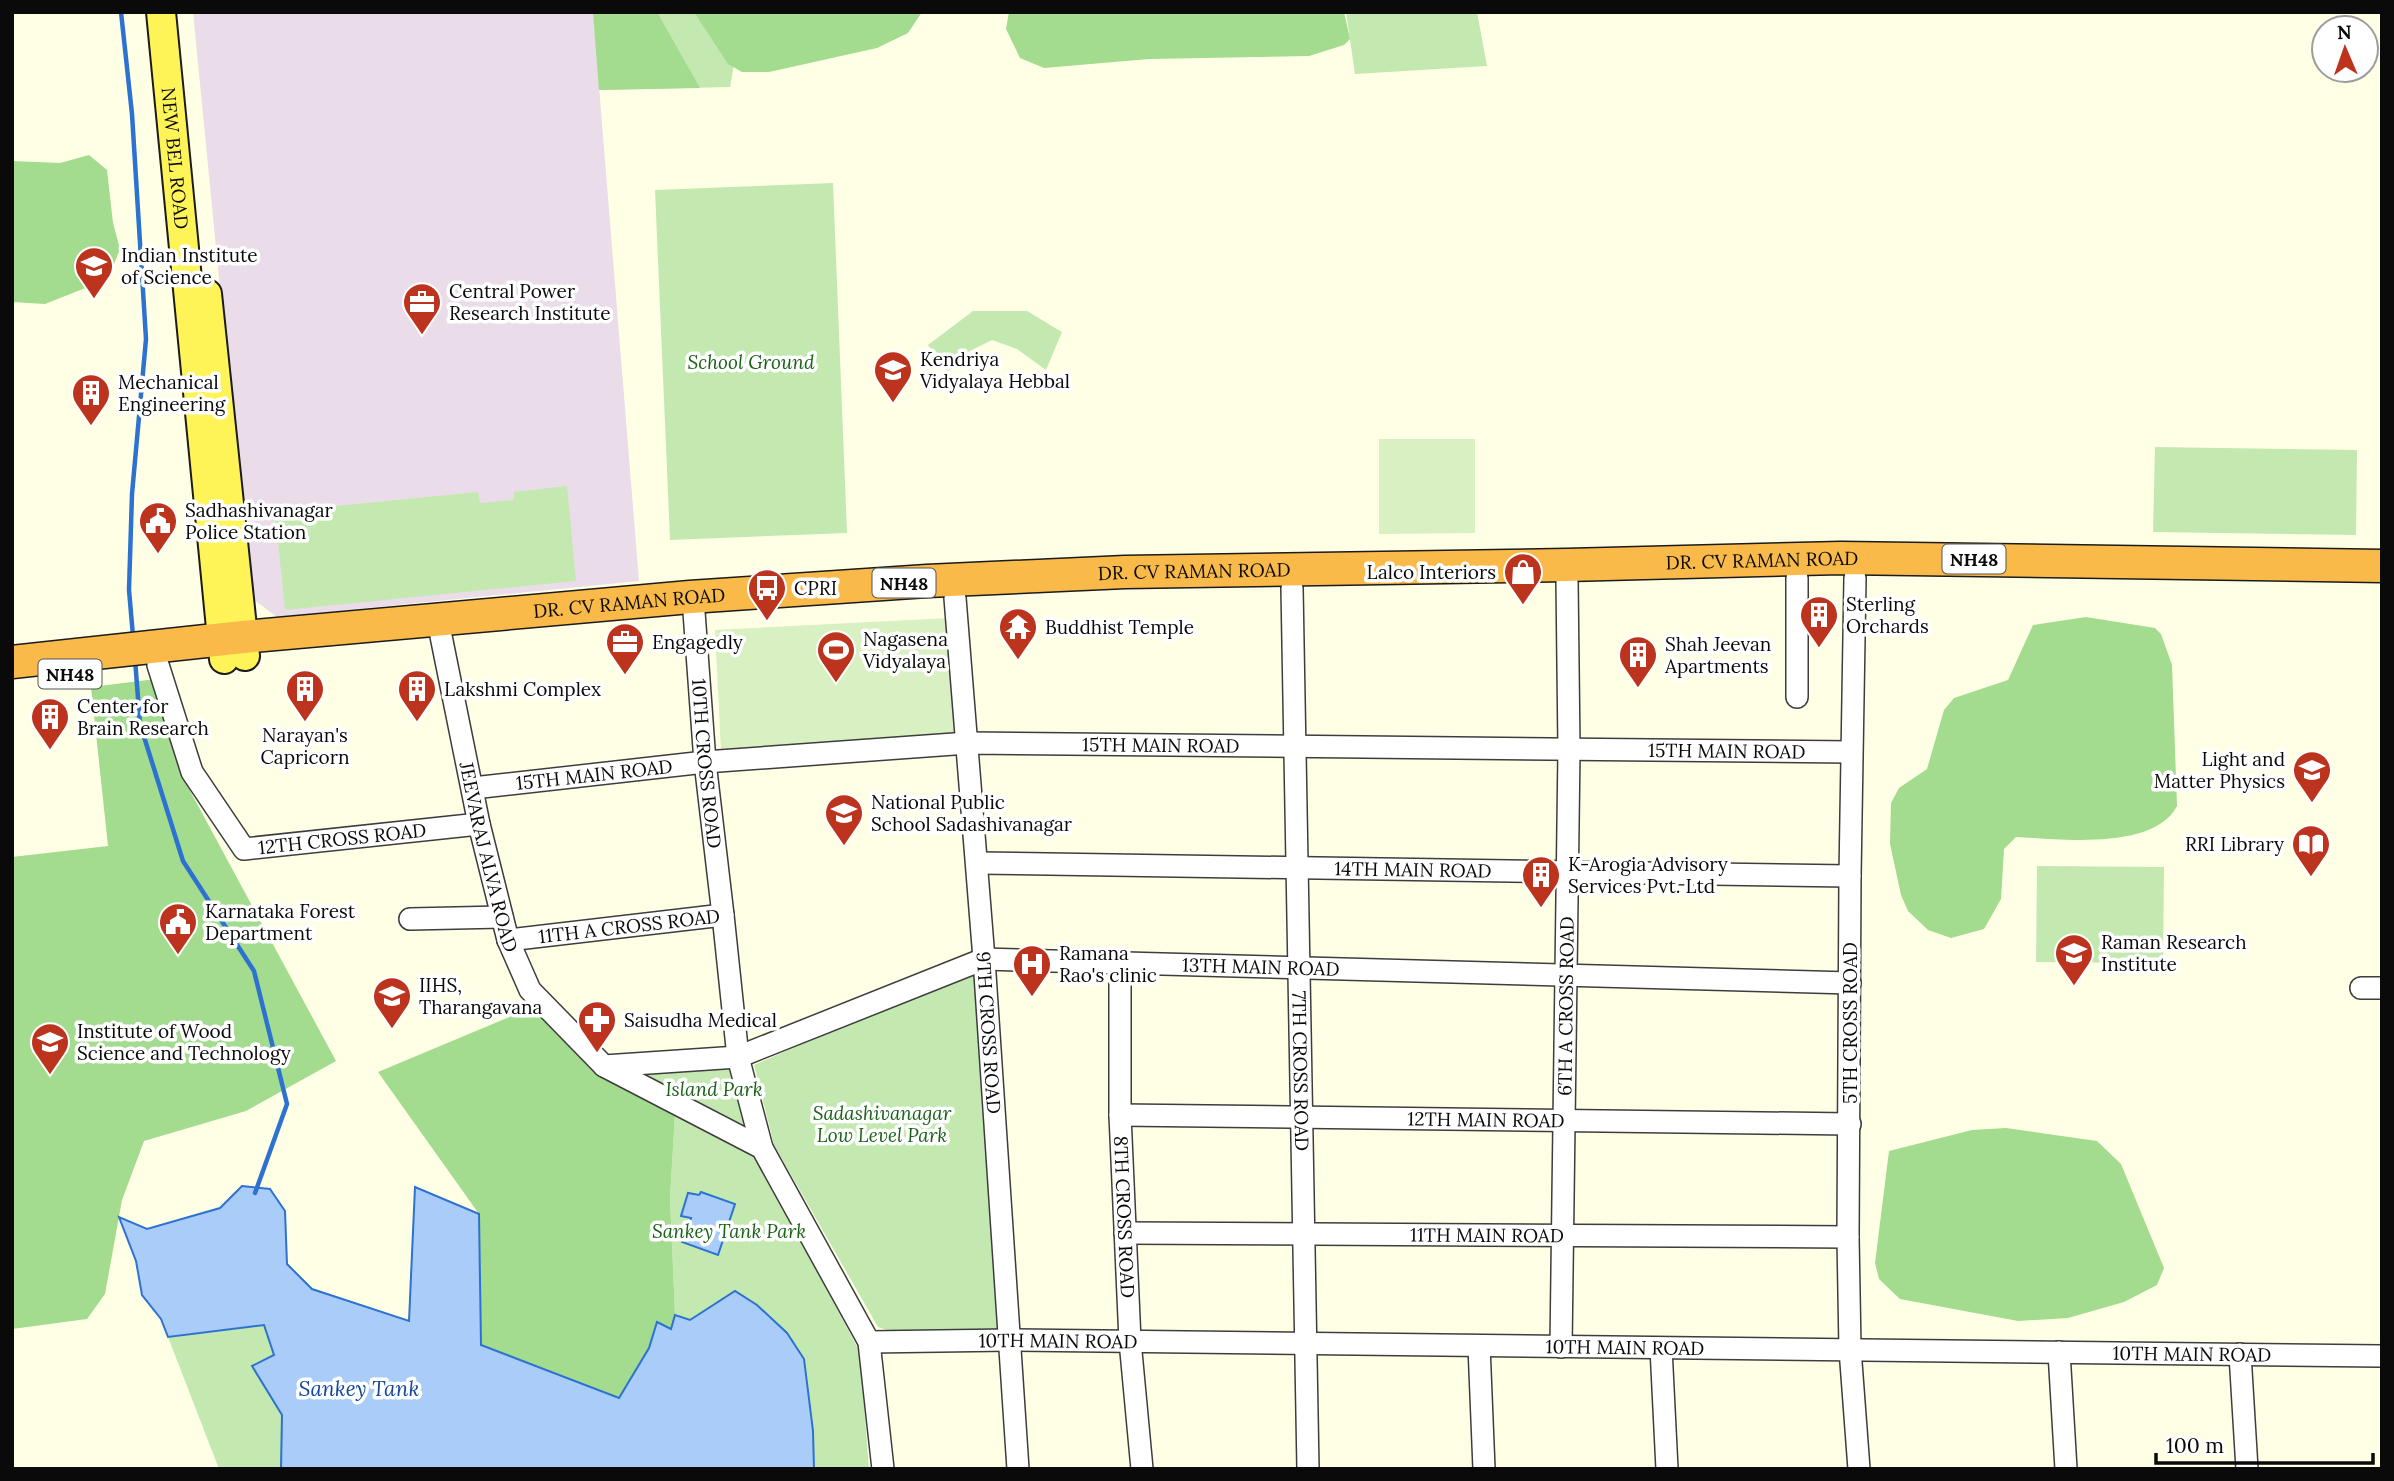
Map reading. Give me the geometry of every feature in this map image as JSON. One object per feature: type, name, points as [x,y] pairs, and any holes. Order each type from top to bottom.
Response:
[{"type":"highway","name":"DR. CV RAMAN ROAD","points":[[12,679],[234,648],[690,597],[927,581],[1125,572],[1841,558],[2382,566]]},
{"type":"highway","name":"DR. CV RAMAN ROAD","points":[[234,648],[443,644],[694,612],[955,598],[1567,580],[1855,578],[2382,588]]},
{"type":"highway","name":"DR. CV RAMAN ROAD","points":[[12,662],[140,660]]},
{"type":"main road","name":"NEW BEL ROAD","points":[[162,12],[234,648]]},
{"type":"main road","name":"NEW BEL ROAD","points":[[179,12],[234,648]]},
{"type":"street","points":[[1797,578],[1797,697]]},
{"type":"street","name":"5TH CROSS ROAD","points":[[1855,578],[1851,752],[1848,1237],[1850,1349],[1859,1469]]},
{"type":"street","name":"6TH A CROSS ROAD","points":[[1561,1347],[1569,750],[1567,580]]},
{"type":"street","name":"7TH CROSS ROAD","points":[[1292,588],[1308,1469]]},
{"type":"street","name":"9TH CROSS ROAD","points":[[955,598],[984,959],[1018,1469]]},
{"type":"street","name":"10TH CROSS ROAD","points":[[694,612],[705,762],[723,915]]},
{"type":"street","name":"JEEVARAJ ALVA ROAD","points":[[443,644],[502,917],[508,940],[530,990],[604,1066],[762,1148]]},
{"type":"street","name":"12TH CROSS ROAD","points":[[140,660],[192,772],[244,849],[480,824]]},
{"type":"street","name":"15TH MAIN ROAD","points":[[473,788],[705,762],[968,743],[1851,752]]},
{"type":"street","name":"14TH MAIN ROAD","points":[[977,863],[1850,876]]},
{"type":"street","name":"11TH A CROSS ROAD","points":[[508,940],[723,915],[738,1057],[762,1148]]},
{"type":"street","points":[[410,919],[502,917]]},
{"type":"street","name":"13TH MAIN ROAD","points":[[604,1066],[738,1057],[984,959],[1850,983]]},
{"type":"street","name":"8TH CROSS ROAD","points":[[1120,963],[1120,1115],[1125,1233],[1130,1342],[1142,1469]]},
{"type":"street","name":"12TH MAIN ROAD","points":[[1120,1115],[1850,1124]]},
{"type":"street","points":[[762,1148],[869,1342],[883,1469]]},
{"type":"street","name":"11TH MAIN ROAD","points":[[1125,1233],[1848,1237]]},
{"type":"street","name":"10TH MAIN ROAD","points":[[869,1342],[1009,1340],[2382,1356]]},
{"type":"street","points":[[1479,1346],[1484,1469]]},
{"type":"street","points":[[1661,1348],[1667,1469]]},
{"type":"street","points":[[2059,1352],[2066,1469]]},
{"type":"street","points":[[2240,1354],[2248,1469]]},
{"type":"shaded area","name":"Central Power Research Institute","points":[[193,12],[593,12],[639,581],[277,617],[250,597]]},
{"type":"green space","points":[[593,12],[743,12],[730,87],[599,90]]},
{"type":"green space","points":[[593,12],[657,12],[700,88],[599,90]]},
{"type":"green space","points":[[694,12],[922,12],[908,33],[877,48],[769,72],[742,72],[728,64]]},
{"type":"green space","points":[[1009,12],[1344,12],[1350,39],[1344,45],[1309,56],[1149,59],[1044,68],[1020,58],[1006,29]]},
{"type":"green space","points":[[1346,12],[1477,12],[1487,66],[1355,74]]},
{"type":"green space","points":[[89,155],[107,170],[113,223],[120,249],[108,279],[45,304],[12,302],[12,161],[60,163]]},
{"type":"green space","name":"School Ground","points":[[833,183],[847,533],[670,540],[655,190]]},
{"type":"green space","points":[[973,311],[1027,311],[1062,332],[1046,370],[1017,349],[992,340],[966,353],[948,372],[928,345]]},
{"type":"green space","points":[[1379,439],[1475,439],[1475,533],[1379,534]]},
{"type":"green space","points":[[2155,447],[2357,450],[2356,535],[2153,532]]},
{"type":"green space","points":[[567,486],[576,581],[285,610],[275,512],[478,492],[480,503],[514,500],[514,492]]},
{"type":"green space","points":[[2086,617],[2155,628],[2161,634],[2172,665],[2177,806],[2165,820],[2148,830],[2127,836],[2079,840],[2016,837],[2004,849],[2001,899],[1984,929],[1951,938],[1928,930],[1908,911],[1901,895],[1890,844],[1891,803],[1899,788],[1927,769],[1944,710],[1954,698],[2008,680],[2033,625]]},
{"type":"green space","name":"Nagasena Vidyalaya","points":[[950,618],[957,739],[721,751],[715,630]]},
{"type":"green space","points":[[156,679],[182,776],[336,1061],[246,1111],[144,1141],[122,1200],[105,1294],[87,1319],[12,1329],[12,857],[108,846],[91,687]]},
{"type":"green space","points":[[2037,866],[2164,867],[2163,963],[2036,962]]},
{"type":"green space","name":"Sadashivanagar Low Level Park","points":[[977,969],[1002,1333],[893,1332],[878,1327],[774,1145],[754,1065]]},
{"type":"green space","points":[[533,1007],[675,1114],[670,1198],[675,1315],[671,1329],[657,1323],[649,1348],[619,1398],[481,1345],[479,1214],[378,1072]]},
{"type":"green space","name":"Island Park","points":[[738,1057],[762,1148],[604,1066]]},
{"type":"green space","name":"Sankey Tank Park","points":[[675,1114],[754,1155],[860,1352],[869,1469],[814,1469],[813,1431],[735,1291],[690,1320],[675,1315],[670,1198]]},
{"type":"green space","points":[[2006,1128],[2097,1141],[2121,1164],[2164,1268],[2157,1285],[2124,1302],[2068,1318],[2018,1321],[1900,1299],[1879,1279],[1875,1263],[1889,1151],[1972,1130]]},
{"type":"green space","points":[[264,1325],[275,1356],[253,1366],[282,1415],[281,1469],[219,1469],[168,1337]]},
{"type":"water","name":"Sankey Tank","points":[[242,1186],[270,1189],[285,1211],[287,1264],[312,1289],[409,1321],[415,1187],[479,1214],[481,1345],[619,1398],[649,1348],[657,1322],[671,1329],[675,1315],[690,1320],[735,1291],[757,1305],[787,1333],[804,1359],[813,1431],[814,1469],[281,1469],[282,1415],[252,1366],[274,1355],[264,1325],[168,1337],[161,1319],[142,1295],[136,1261],[119,1217],[147,1229],[220,1208]]},
{"type":"water","points":[[701,1192],[735,1204],[718,1255],[682,1242],[691,1218],[681,1216],[688,1193],[699,1195]]},
{"type":"waterway","points":[[121,12],[132,114],[146,339],[132,494],[129,590],[133,636]]},
{"type":"waterway","points":[[135,659],[140,724],[183,861],[254,971],[287,1104],[255,1193]]},
{"type":"place","name":"Indian Institute of Science","points":[[94,300]]},
{"type":"place","name":"Central Power Research Institute","points":[[422,336]]},
{"type":"place","name":"Kendriya Vidyalaya Hebbal","points":[[893,404]]},
{"type":"place","name":"Mechanical Engineering","points":[[91,427]]},
{"type":"place","name":"Sadhashivanagar Police Station","points":[[158,555]]},
{"type":"place","name":"Lalco Interiors","points":[[1523,606]]},
{"type":"place","name":"CPRI","points":[[767,622]]},
{"type":"place","name":"Sterling Orchards","points":[[1819,649]]},
{"type":"place","name":"Buddhist Temple","points":[[1018,661]]},
{"type":"place","name":"Engagedly","points":[[625,676]]},
{"type":"place","name":"Nagasena Vidyalaya","points":[[836,684]]},
{"type":"place","name":"Shah Jeevan Apartments","points":[[1638,689]]},
{"type":"place","name":"Narayan's Capricorn","points":[[305,723]]},
{"type":"place","name":"Lakshmi Complex","points":[[417,723]]},
{"type":"place","name":"Center for Brain Research","points":[[50,751]]},
{"type":"place","name":"Light and Matter Physics","points":[[2312,804]]},
{"type":"place","name":"National Public School Sadashivanagar","points":[[844,847]]},
{"type":"place","name":"RRI Library","points":[[2311,878]]},
{"type":"place","name":"K-Arogia Advisory Services Pvt. Ltd","points":[[1541,909]]},
{"type":"place","name":"Karnataka Forest Department","points":[[178,956]]},
{"type":"place","name":"Raman Research Institute","points":[[2074,987]]},
{"type":"place","name":"Ramana Rao's clinic","points":[[1032,998]]},
{"type":"place","name":"IIHS, Tharangavana","points":[[392,1030]]},
{"type":"place","name":"Saisudha Medical","points":[[597,1054]]},
{"type":"place","name":"Institute of Wood Science and Technology","points":[[50,1076]]}]
